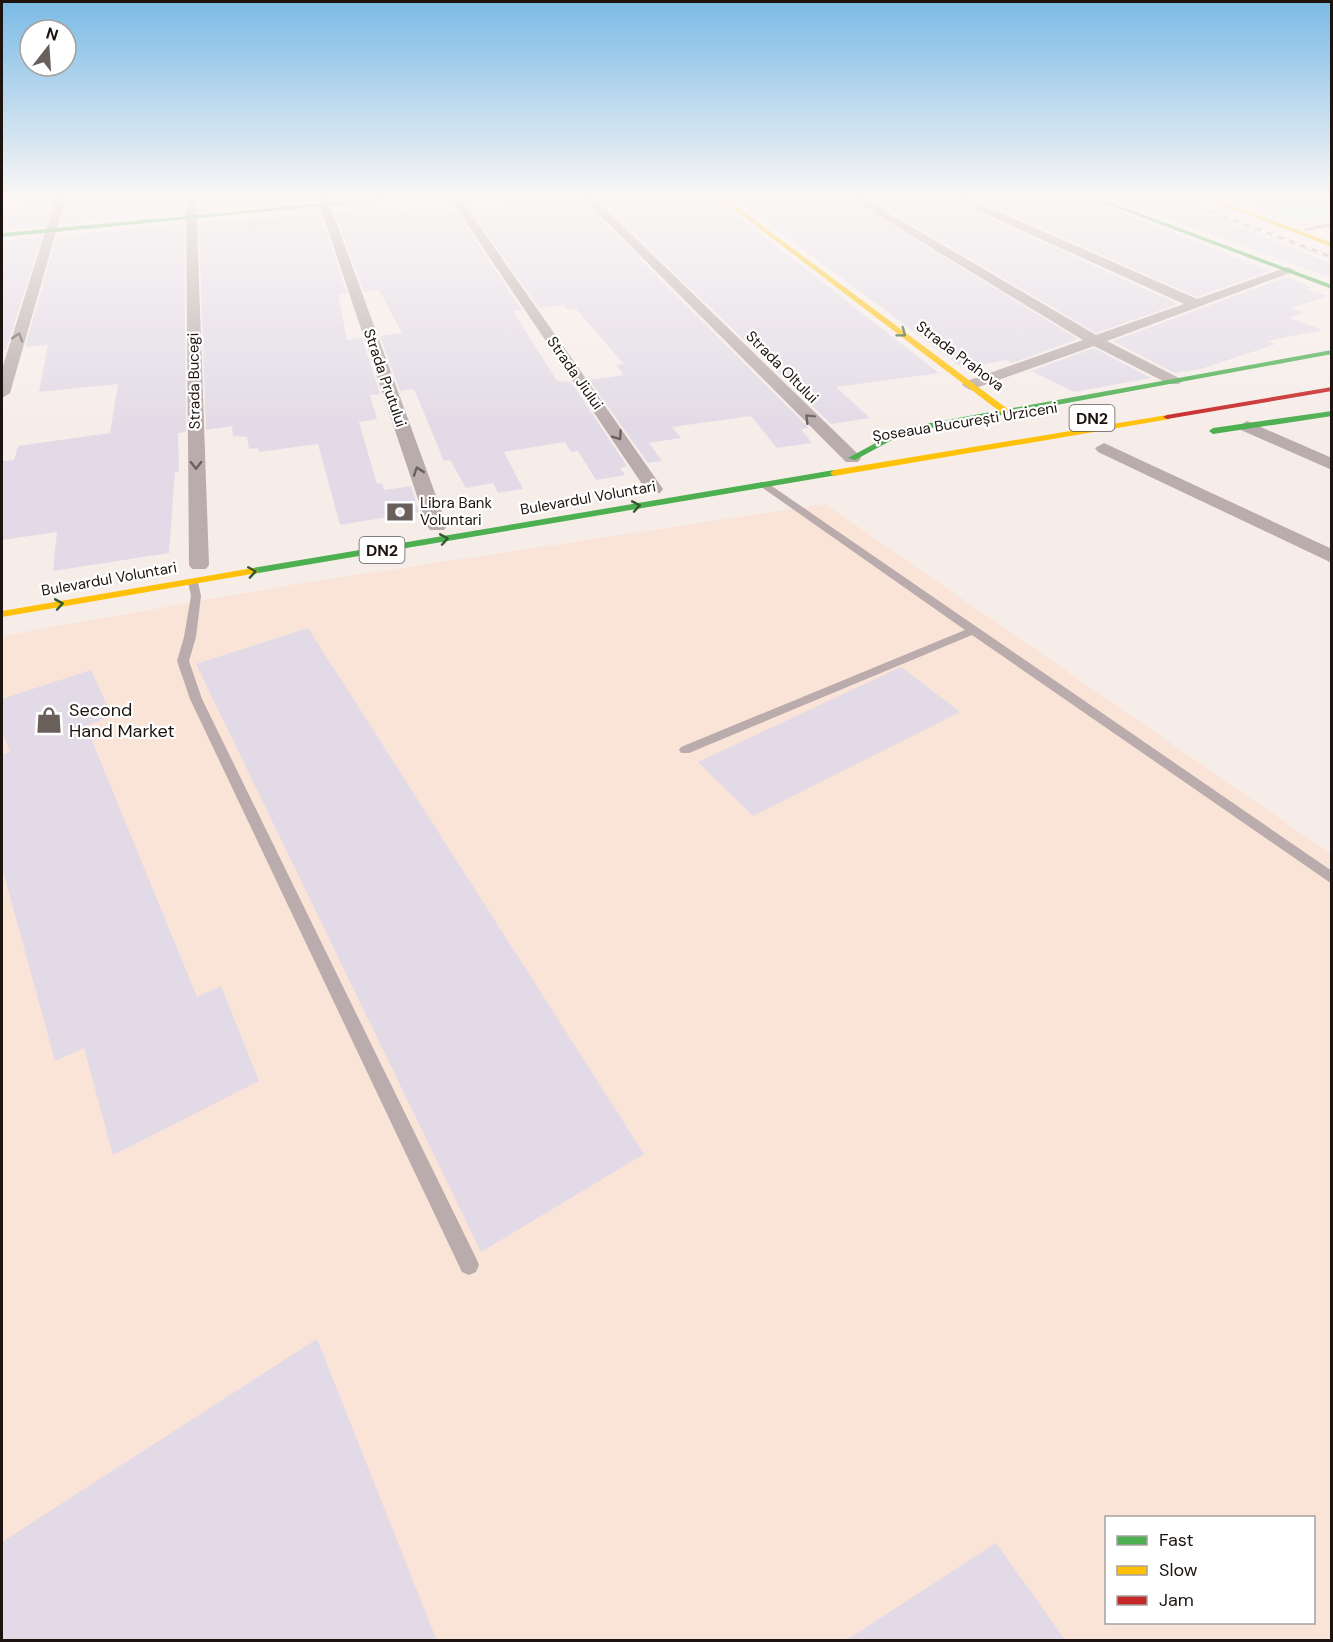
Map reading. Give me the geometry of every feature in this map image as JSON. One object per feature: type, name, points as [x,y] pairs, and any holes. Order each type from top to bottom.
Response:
[{"type":"main road","name":"Strada Prahova","points":[[822,274],[1006,412]]},
{"type":"main road","points":[[1296,274],[1332,287]]},
{"type":"main road","points":[[857,462],[884,439],[903,431],[1332,352]]},
{"type":"main road","name":"Șoseaua București Urziceni","points":[[857,462],[1332,379]]},
{"type":"main road","name":"Șoseaua București Urziceni","points":[[857,462],[1332,389]]},
{"type":"main road","points":[[1203,433],[1332,413]]},
{"type":"main road","points":[[1098,448],[1126,444]]},
{"type":"main road","name":"Bulevardul Voluntari","points":[[193,566],[654,489],[857,462]]},
{"type":"main road","name":"Bulevardul Voluntari","points":[[2,614],[787,480],[857,462]]},
{"type":"main road","points":[[787,480],[854,484]]},
{"type":"street","points":[[2,393],[38,274]]},
{"type":"street","name":"Strada Bucegi","points":[[191,274],[193,566]]},
{"type":"street","name":"Strada Prutului","points":[[348,274],[437,526]]},
{"type":"street","name":"Strada Jiului","points":[[506,274],[654,489]]},
{"type":"street","name":"Strada Oltului","points":[[665,274],[857,462]]},
{"type":"street","points":[[983,274],[1095,340],[1174,381]]},
{"type":"street","points":[[1127,274],[1196,304]]},
{"type":"street","points":[[970,385],[1282,274]]},
{"type":"street","points":[[1247,426],[1332,465]]},
{"type":"street","points":[[1098,448],[1332,556]]},
{"type":"lane","points":[[763,484],[972,632],[1332,879]]},
{"type":"lane","points":[[193,582],[194,606],[190,637],[183,661],[196,699],[469,1265]]},
{"type":"lane","points":[[685,750],[972,632]]},
{"type":"shaded area","points":[[825,504],[1331,854],[1331,1640],[2,1640],[2,636],[296,584]]},
{"type":"building","points":[[2,274],[30,274],[6,350],[2,350]]},
{"type":"building","points":[[46,274],[184,274],[186,432],[178,433],[179,472],[175,472],[169,553],[53,571],[57,532],[2,540],[2,461],[14,460],[18,446],[110,433],[118,384],[39,392],[48,345],[25,347]]},
{"type":"building","points":[[201,274],[340,274],[347,294],[338,294],[347,340],[362,338],[380,394],[370,395],[377,419],[359,422],[377,484],[382,483],[384,490],[411,486],[419,512],[340,525],[318,444],[259,452],[258,448],[249,449],[247,437],[233,436],[232,426],[206,430]]},
{"type":"building","points":[[357,274],[498,274],[522,310],[513,311],[557,381],[571,382],[627,466],[620,468],[625,475],[596,480],[578,451],[571,452],[565,442],[504,452],[523,489],[498,493],[493,483],[466,488],[450,460],[444,461],[414,389],[400,391],[380,336],[402,333],[379,290],[364,292]]},
{"type":"building","points":[[515,274],[655,274],[809,428],[801,429],[812,443],[777,448],[751,416],[672,427],[681,438],[649,443],[662,461],[648,463],[589,380],[624,375],[616,365],[624,364],[576,309],[568,310],[563,305],[539,308]]},
{"type":"building","points":[[675,274],[811,274],[939,373],[836,387],[870,418],[831,424]]},
{"type":"building","points":[[836,274],[971,274],[1078,339],[1012,363],[1006,360],[963,368]]},
{"type":"building","points":[[996,274],[1111,274],[1178,304],[1096,333]]},
{"type":"building","points":[[1144,274],[1263,274],[1197,297]]},
{"type":"building","points":[[1320,274],[1332,274],[1332,278]]},
{"type":"building","points":[[1286,277],[1311,287],[1305,289],[1328,296],[1291,308],[1305,312],[1289,318],[1323,330],[1268,341],[1276,344],[1201,369],[1175,373],[1113,341]]},
{"type":"building","points":[[1094,348],[1151,378],[1074,392],[1031,371]]},
{"type":"building","points":[[308,628],[644,1154],[481,1252],[196,664]]},
{"type":"building","points":[[901,667],[960,712],[753,816],[698,762]]},
{"type":"building","points":[[91,670],[112,716],[86,726],[197,997],[221,986],[259,1081],[113,1155],[84,1048],[55,1061],[2,867],[2,755],[10,752],[2,732],[2,699]]},
{"type":"building","points":[[317,1339],[437,1641],[2,1641],[2,1542]]},
{"type":"building","points":[[996,1543],[1066,1641],[845,1641]]},
{"type":"traffic: fast","points":[[1296,274],[1332,287]]},
{"type":"traffic: fast","points":[[852,458],[903,431],[1332,352]]},
{"type":"traffic: fast","points":[[1213,431],[1332,413]]},
{"type":"traffic: fast","points":[[253,571],[834,473]]},
{"type":"traffic: slow","points":[[823,274],[1006,412]]},
{"type":"traffic: slow","points":[[834,473],[1167,417]]},
{"type":"traffic: slow","points":[[2,614],[253,571]]},
{"type":"traffic: jam","points":[[1167,417],[1332,389]]},
{"type":"place","name":"Libra Bank Voluntari","points":[[400,512]]},
{"type":"place","name":"Second Hand Market","points":[[49,720]]}]
